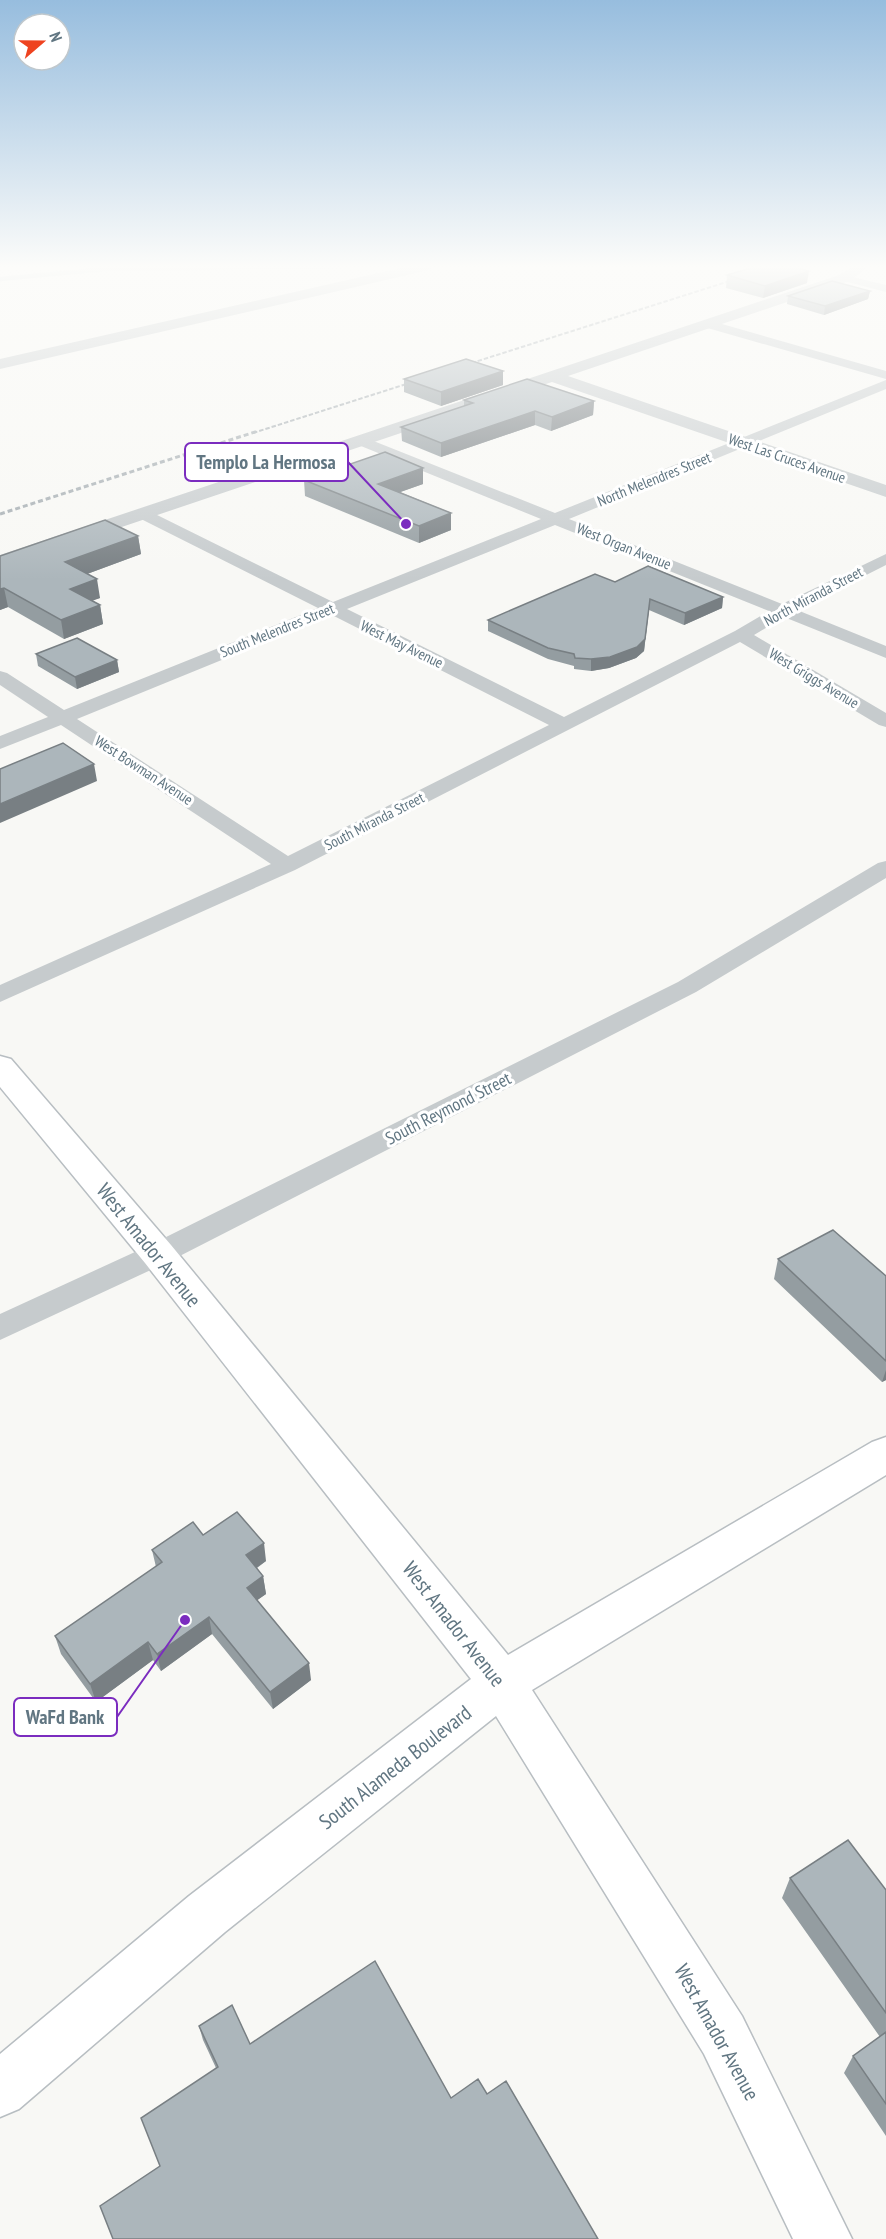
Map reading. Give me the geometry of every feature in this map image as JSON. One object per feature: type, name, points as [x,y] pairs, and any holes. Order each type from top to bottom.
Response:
[{"type":"main road","name":"West Amador Avenue","points":[[0,1066],[158,1254],[502,1683],[723,2034],[823,2239]]},
{"type":"main road","name":"South Alameda Boulevard","points":[[0,2090],[207,1914],[502,1683],[886,1454]]},
{"type":"street","points":[[0,562],[569,370]]},
{"type":"street","points":[[870,370],[886,375]]},
{"type":"street","name":"West Las Cruces Avenue","points":[[552,376],[886,491]]},
{"type":"street","name":"North Melendres Street","points":[[555,519],[886,384]]},
{"type":"street","name":"West Organ Avenue","points":[[362,441],[886,652]]},
{"type":"street","name":"West May Avenue","points":[[143,514],[565,725]]},
{"type":"street","name":"South Melendres Street","points":[[0,743],[555,519]]},
{"type":"street","name":"North Miranda Street","points":[[741,635],[783,610],[886,559]]},
{"type":"street","name":"South Miranda Street","points":[[0,994],[286,865],[741,635]]},
{"type":"street","name":"West Griggs Avenue","points":[[741,635],[886,721]]},
{"type":"street","name":"West Bowman Avenue","points":[[0,677],[286,865]]},
{"type":"street","name":"South Reymond Street","points":[[0,1328],[158,1254],[687,987],[886,868]]},
{"type":"building","points":[[430,370],[503,371],[441,392],[404,379]]},
{"type":"building","points":[[527,379],[594,401],[552,417],[535,411],[441,443],[401,427],[473,403],[464,400]]},
{"type":"building","points":[[385,452],[423,468],[378,484],[451,513],[419,526],[304,480]]},
{"type":"building","points":[[105,520],[138,536],[65,562],[97,579],[70,589],[100,605],[61,620],[4,588],[0,589],[0,556]]},
{"type":"building","points":[[648,566],[723,597],[685,613],[650,599],[645,639],[637,647],[610,657],[591,659],[575,658],[574,654],[548,648],[488,620],[595,574],[615,582]]},
{"type":"building","points":[[77,638],[117,660],[75,677],[36,654]]},
{"type":"building","points":[[63,743],[94,764],[0,804],[0,769]]},
{"type":"building","points":[[833,1230],[886,1276],[886,1361],[778,1259]]},
{"type":"building","points":[[237,1512],[264,1543],[246,1555],[263,1576],[247,1588],[309,1663],[270,1692],[209,1617],[157,1654],[148,1642],[90,1684],[55,1636],[162,1562],[152,1550],[193,1522],[203,1535]]},
{"type":"building","points":[[848,1840],[886,1890],[886,2013],[790,1878]]},
{"type":"building","points":[[375,1961],[451,2098],[478,2079],[487,2094],[506,2081],[598,2239],[113,2239],[100,2206],[160,2166],[141,2118],[218,2067],[199,2026],[232,2005],[250,2044]]},
{"type":"building","points":[[886,2032],[886,2104],[853,2056]]},
{"type":"railway","points":[[253,433],[419,380]]},
{"type":"railway","points":[[0,514],[258,431]]},
{"type":"place","name":"Templo La Hermosa","points":[[406,524]]},
{"type":"place","name":"WaFd Bank","points":[[185,1620]]}]
